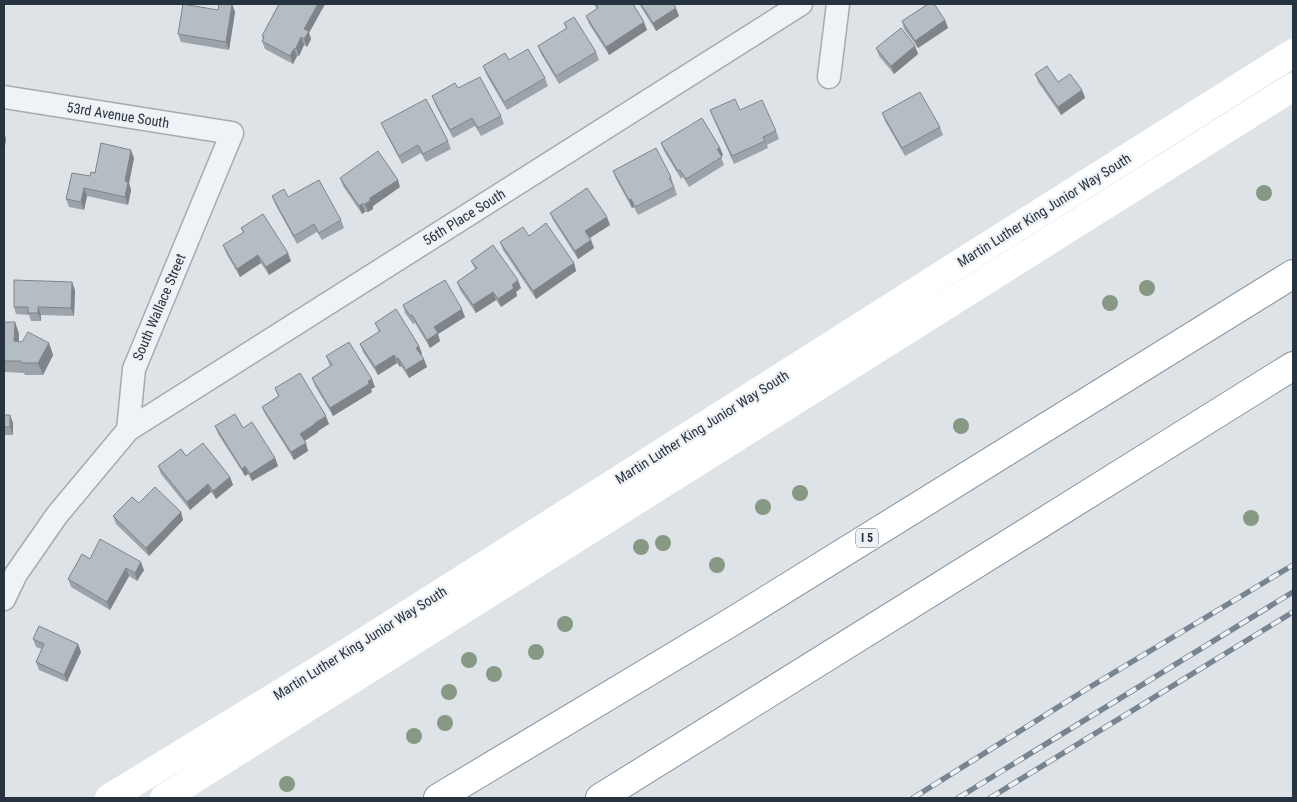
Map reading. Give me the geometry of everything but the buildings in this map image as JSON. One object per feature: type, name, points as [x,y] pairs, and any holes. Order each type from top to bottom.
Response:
[{"type":"main road","name":"Martin Luther King Junior Way South","points":[[110,798],[343,655],[1293,53]]},
{"type":"main road","name":"Martin Luther King Junior Way South","points":[[164,798],[1293,87]]},
{"type":"main road","name":"I 5","points":[[438,798],[733,621],[1293,274]]},
{"type":"main road","points":[[600,798],[1293,366]]},
{"type":"street","name":"56th Place South","points":[[128,430],[801,4]]},
{"type":"street","points":[[829,77],[838,4]]},
{"type":"street","name":"53rd Avenue South","points":[[4,97],[232,133]]},
{"type":"street","name":"South Wallace Street","points":[[128,430],[134,369],[232,133]]},
{"type":"street","points":[[4,599],[16,574],[57,515],[128,430]]},
{"type":"railway","points":[[913,798],[1090,687],[1293,565]]},
{"type":"railway","points":[[958,798],[1293,592]]},
{"type":"railway","points":[[990,798],[1293,612]]}]
